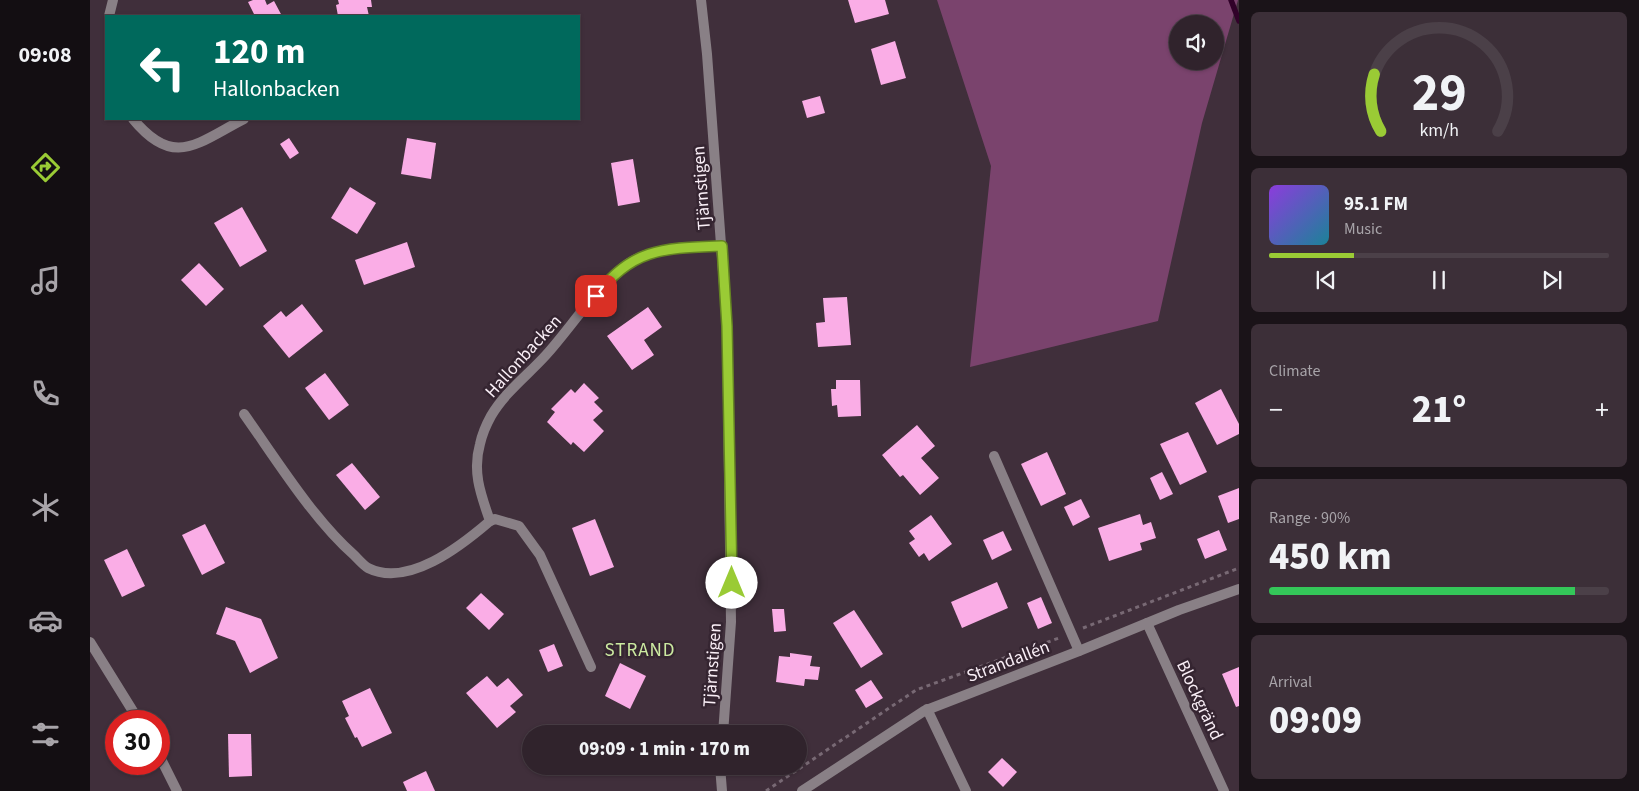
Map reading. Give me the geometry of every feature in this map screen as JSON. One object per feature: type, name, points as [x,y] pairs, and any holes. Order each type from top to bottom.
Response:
[{"type":"street","points":[[109,15],[113,0]]},
{"type":"street","name":"Tjärnstigen","points":[[701,0],[727,326],[732,622],[723,725]]},
{"type":"street","points":[[134,120],[151,139],[164,146],[178,149],[196,144],[242,120]]},
{"type":"street","name":"Hallonbacken","points":[[490,522],[478,489],[476,464],[484,429],[503,398],[545,356],[610,278],[622,267],[660,250],[722,246]]},
{"type":"street","points":[[244,414],[336,539],[368,568],[393,573],[420,568],[459,548],[495,519],[519,526],[540,554],[591,667]]},
{"type":"street","points":[[994,456],[1080,652]]},
{"type":"street","name":"Strandallén","points":[[802,791],[928,709],[1080,652],[1147,623],[1239,589]]},
{"type":"street","name":"Blockgränd","points":[[1147,623],[1224,791]]},
{"type":"street","points":[[90,642],[132,710]]},
{"type":"street","points":[[928,709],[966,791]]},
{"type":"street","points":[[170,775],[178,791]]},
{"type":"street","points":[[721,775],[722,791]]},
{"type":"shaded area","points":[[937,0],[1238,0],[1224,48],[1224,15],[1169,15],[1169,70],[1218,70],[1202,123],[1158,321],[970,367],[991,166]]},
{"type":"building","points":[[265,0],[267,5],[274,1],[281,15],[254,15],[248,2]]},
{"type":"building","points":[[338,0],[371,0],[372,7],[367,7],[369,15],[338,15],[336,5],[339,4]]},
{"type":"building","points":[[848,0],[885,0],[889,14],[855,23]]},
{"type":"building","points":[[895,41],[906,78],[881,85],[871,49]]},
{"type":"building","points":[[820,96],[825,113],[807,118],[802,101]]},
{"type":"building","points":[[289,138],[299,153],[290,159],[280,144]]},
{"type":"building","points":[[407,138],[436,143],[431,179],[401,174]]},
{"type":"building","points":[[633,159],[640,202],[618,206],[611,163]]},
{"type":"building","points":[[350,187],[376,203],[357,234],[331,218]]},
{"type":"building","points":[[242,207],[267,251],[240,267],[214,223]]},
{"type":"building","points":[[407,242],[415,267],[364,285],[355,260]]},
{"type":"building","points":[[199,263],[224,289],[206,306],[181,280]]},
{"type":"building","points":[[847,297],[851,345],[818,347],[816,323],[825,322],[823,298]]},
{"type":"building","points":[[302,304],[323,331],[289,358],[263,326],[281,311],[286,317]]},
{"type":"building","points":[[648,307],[662,327],[644,340],[654,355],[632,370],[607,336]]},
{"type":"building","points":[[325,373],[349,405],[329,420],[305,388]]},
{"type":"building","points":[[836,380],[860,380],[861,416],[838,417],[837,405],[832,406],[831,389],[836,389]]},
{"type":"building","points":[[584,383],[599,398],[594,402],[603,411],[593,420],[604,431],[584,452],[573,442],[571,445],[547,422],[555,412],[551,409],[571,389],[575,393]]},
{"type":"building","points":[[1221,389],[1239,424],[1239,434],[1217,445],[1195,403]]},
{"type":"building","points":[[917,425],[935,446],[921,458],[939,478],[920,495],[903,475],[900,477],[882,455]]},
{"type":"building","points":[[1188,432],[1207,472],[1180,485],[1160,444]]},
{"type":"building","points":[[1047,452],[1066,494],[1041,506],[1021,464]]},
{"type":"building","points":[[352,463],[380,497],[365,510],[336,475]]},
{"type":"building","points":[[1162,472],[1173,494],[1160,500],[1150,478]]},
{"type":"building","points":[[1239,488],[1239,519],[1228,523],[1218,496]]},
{"type":"building","points":[[1081,499],[1090,517],[1073,526],[1064,507]]},
{"type":"building","points":[[1140,514],[1143,525],[1151,522],[1156,538],[1140,543],[1142,550],[1109,561],[1098,528]]},
{"type":"building","points":[[931,515],[952,544],[929,561],[924,553],[919,557],[909,543],[915,539],[909,531]]},
{"type":"building","points":[[595,519],[614,567],[590,576],[572,528]]},
{"type":"building","points":[[205,524],[225,563],[202,575],[182,535]]},
{"type":"building","points":[[1219,530],[1227,550],[1205,559],[1197,539]]},
{"type":"building","points":[[1003,531],[1012,550],[992,560],[983,540]]},
{"type":"building","points":[[127,549],[145,586],[122,597],[104,560]]},
{"type":"building","points":[[997,582],[1008,608],[962,628],[951,602]]},
{"type":"building","points":[[481,593],[504,614],[489,630],[466,608]]},
{"type":"building","points":[[1041,597],[1052,623],[1038,629],[1027,603]]},
{"type":"building","points":[[226,607],[261,619],[278,658],[250,673],[235,641],[216,634]]},
{"type":"building","points":[[772,609],[784,609],[786,631],[774,632]]},
{"type":"building","points":[[854,610],[883,654],[861,668],[833,623]]},
{"type":"building","points":[[554,644],[563,666],[548,672],[539,650]]},
{"type":"building","points":[[790,653],[812,656],[810,666],[820,667],[818,680],[805,679],[804,686],[776,682],[779,656],[790,657]]},
{"type":"building","points":[[620,663],[646,676],[630,709],[605,696]]},
{"type":"building","points":[[1239,667],[1239,706],[1236,707],[1222,674]]},
{"type":"building","points":[[487,676],[497,687],[508,678],[523,695],[510,706],[516,712],[497,728],[466,693]]},
{"type":"building","points":[[871,680],[883,698],[866,708],[855,690]]},
{"type":"building","points":[[370,688],[392,733],[362,747],[345,718],[349,716],[342,701]]},
{"type":"building","points":[[228,734],[251,734],[252,776],[229,777]]},
{"type":"building","points":[[1002,758],[1017,772],[1003,787],[988,772]]},
{"type":"building","points":[[426,771],[435,791],[407,791],[403,782]]},
{"type":"waterway","points":[[1231,0],[1239,21]]},
{"type":"district","name":"STRAND","points":[[640,649]]},
{"type":"route","points":[[596,296],[610,278],[635,259],[660,250],[722,246],[727,326],[732,583]]}]
